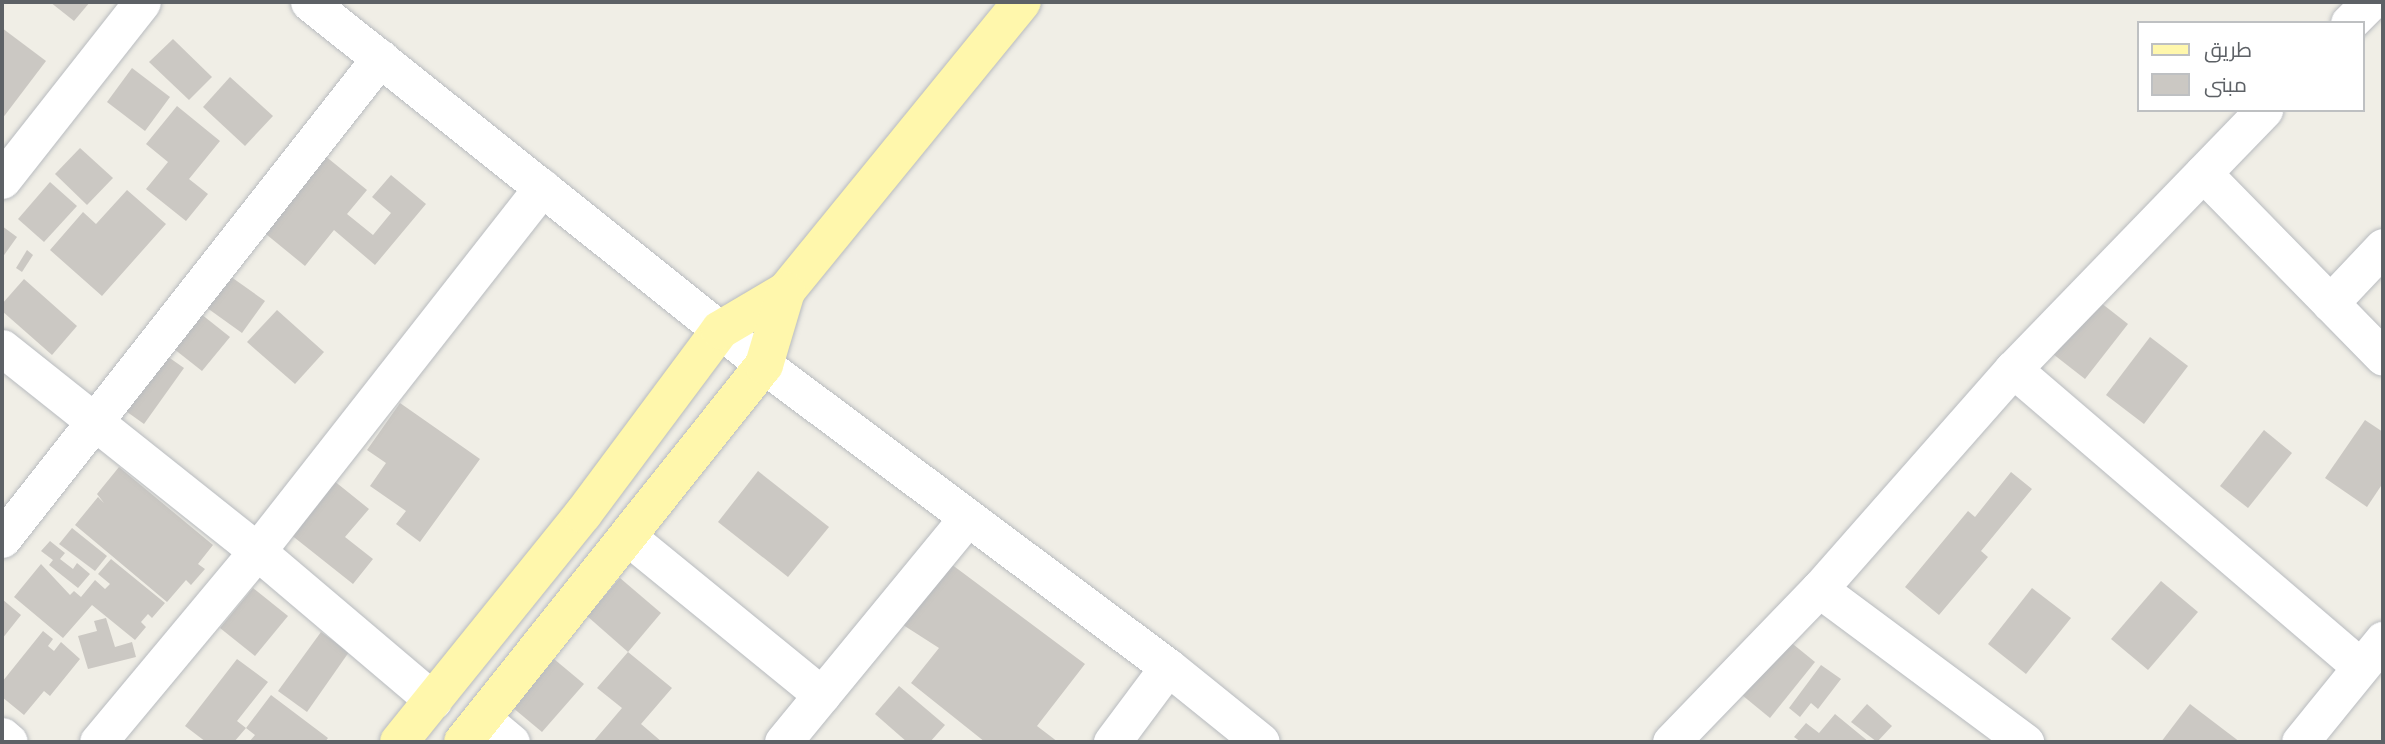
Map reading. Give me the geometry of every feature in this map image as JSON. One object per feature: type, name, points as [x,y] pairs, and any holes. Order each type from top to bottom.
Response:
[{"type":"main road","points":[[398,742],[583,514],[720,330],[786,291],[1022,2]]},
{"type":"main road","points":[[485,734],[628,537],[764,365],[786,291]]},
{"type":"street","points":[[2,180],[142,2]]},
{"type":"street","points":[[309,2],[764,365],[966,519],[1168,667],[1261,742]]},
{"type":"street","points":[[2351,21],[2370,2]]},
{"type":"street","points":[[2,539],[380,58]]},
{"type":"street","points":[[1671,742],[1819,589],[2013,369],[2262,112]]},
{"type":"street","points":[[2203,173],[2383,357]]},
{"type":"street","points":[[98,742],[257,551],[542,188]]},
{"type":"street","points":[[2330,303],[2383,247]]},
{"type":"street","points":[[2,348],[257,551],[433,700]]},
{"type":"street","points":[[2013,369],[2372,653],[2300,742]]},
{"type":"street","points":[[783,742],[966,519]]},
{"type":"street","points":[[628,537],[822,695]]},
{"type":"street","points":[[1819,589],[2025,742]]},
{"type":"street","points":[[1112,742],[1168,667]]},
{"type":"street","points":[[2,736],[9,742]]},
{"type":"building","points":[[50,2],[90,2],[74,21]]},
{"type":"building","points":[[2,28],[46,61],[2,119]]},
{"type":"building","points":[[173,39],[212,77],[189,100],[149,62]]},
{"type":"building","points":[[132,68],[170,97],[145,131],[107,102]]},
{"type":"building","points":[[230,77],[273,116],[245,146],[203,107]]},
{"type":"building","points":[[177,106],[220,141],[189,179],[208,194],[186,221],[146,189],[168,162],[146,144]]},
{"type":"building","points":[[80,148],[113,178],[87,205],[55,174]]},
{"type":"building","points":[[324,155],[367,190],[347,214],[373,235],[391,213],[372,197],[391,175],[426,204],[375,265],[334,230],[305,266],[261,230]]},
{"type":"building","points":[[50,182],[77,206],[44,242],[18,219]]},
{"type":"building","points":[[127,190],[166,224],[102,296],[50,250],[83,212],[96,224]]},
{"type":"building","points":[[2,226],[17,237],[2,258]]},
{"type":"building","points":[[27,250],[33,255],[22,272],[16,268]]},
{"type":"building","points":[[227,274],[265,301],[242,333],[203,305]]},
{"type":"building","points":[[24,279],[77,326],[52,355],[2,311],[2,304]]},
{"type":"building","points":[[2096,299],[2128,324],[2085,379],[2053,354]]},
{"type":"building","points":[[196,310],[230,337],[202,371],[169,345]]},
{"type":"building","points":[[277,310],[324,352],[295,384],[247,342]]},
{"type":"building","points":[[2150,337],[2188,366],[2144,424],[2106,395]]},
{"type":"building","points":[[164,354],[184,368],[144,424],[123,409]]},
{"type":"building","points":[[400,403],[480,459],[420,542],[396,524],[406,511],[370,486],[386,463],[367,450]]},
{"type":"building","points":[[2365,420],[2383,432],[2383,483],[2367,507],[2325,478]]},
{"type":"building","points":[[2264,430],[2292,453],[2248,508],[2220,486]]},
{"type":"building","points":[[119,467],[213,545],[198,564],[205,569],[191,585],[186,580],[167,602],[75,525],[98,497],[104,503],[97,494]]},
{"type":"building","points":[[758,471],[829,527],[788,577],[718,522]]},
{"type":"building","points":[[2011,472],[2032,489],[1981,551],[1988,557],[1939,615],[1905,587],[1968,511],[1975,517]]},
{"type":"building","points":[[333,480],[369,509],[345,537],[373,559],[353,584],[290,534]]},
{"type":"building","points":[[72,528],[107,556],[95,571],[59,544]]},
{"type":"building","points":[[50,541],[65,553],[60,559],[73,569],[77,563],[90,574],[78,588],[49,565],[53,560],[41,551]]},
{"type":"building","points":[[111,559],[165,603],[152,618],[148,614],[141,622],[146,627],[135,640],[92,605],[63,638],[14,597],[41,564],[70,595],[74,591],[81,597],[95,580],[105,589],[110,584],[98,574]]},
{"type":"building","points":[[947,561],[1085,664],[1037,726],[1058,742],[985,742],[911,683],[939,648],[900,623]]},
{"type":"building","points":[[620,578],[661,613],[628,652],[587,616]]},
{"type":"building","points":[[2161,581],[2198,612],[2148,670],[2111,639]]},
{"type":"building","points":[[253,588],[288,616],[255,656],[220,628]]},
{"type":"building","points":[[2032,588],[2071,618],[2026,674],[1988,644]]},
{"type":"building","points":[[2,599],[21,615],[2,639]]},
{"type":"building","points":[[106,618],[115,647],[132,642],[136,657],[88,669],[78,636],[97,631],[94,621]]},
{"type":"building","points":[[43,631],[53,639],[48,646],[54,651],[61,642],[80,659],[50,696],[44,691],[24,715],[2,697],[2,682]]},
{"type":"building","points":[[321,632],[349,652],[307,712],[278,691]]},
{"type":"building","points":[[1788,640],[1815,662],[1770,718],[1742,695]]},
{"type":"building","points":[[628,652],[672,688],[641,724],[662,742],[593,742],[622,708],[597,688]]},
{"type":"building","points":[[237,659],[268,682],[237,721],[246,728],[234,742],[206,742],[185,726]]},
{"type":"building","points":[[554,659],[584,684],[542,732],[512,707]]},
{"type":"building","points":[[1821,665],[1841,679],[1818,709],[1811,703],[1800,717],[1789,708]]},
{"type":"building","points":[[899,686],[945,725],[930,742],[907,742],[875,714]]},
{"type":"building","points":[[271,695],[328,738],[325,742],[249,742],[255,735],[246,728]]},
{"type":"building","points":[[1867,704],[1892,726],[1877,742],[1851,722]]},
{"type":"building","points":[[2190,704],[2240,742],[2161,742]]},
{"type":"building","points":[[1835,714],[1869,742],[1801,742],[1794,737],[1806,723],[1819,733]]}]
